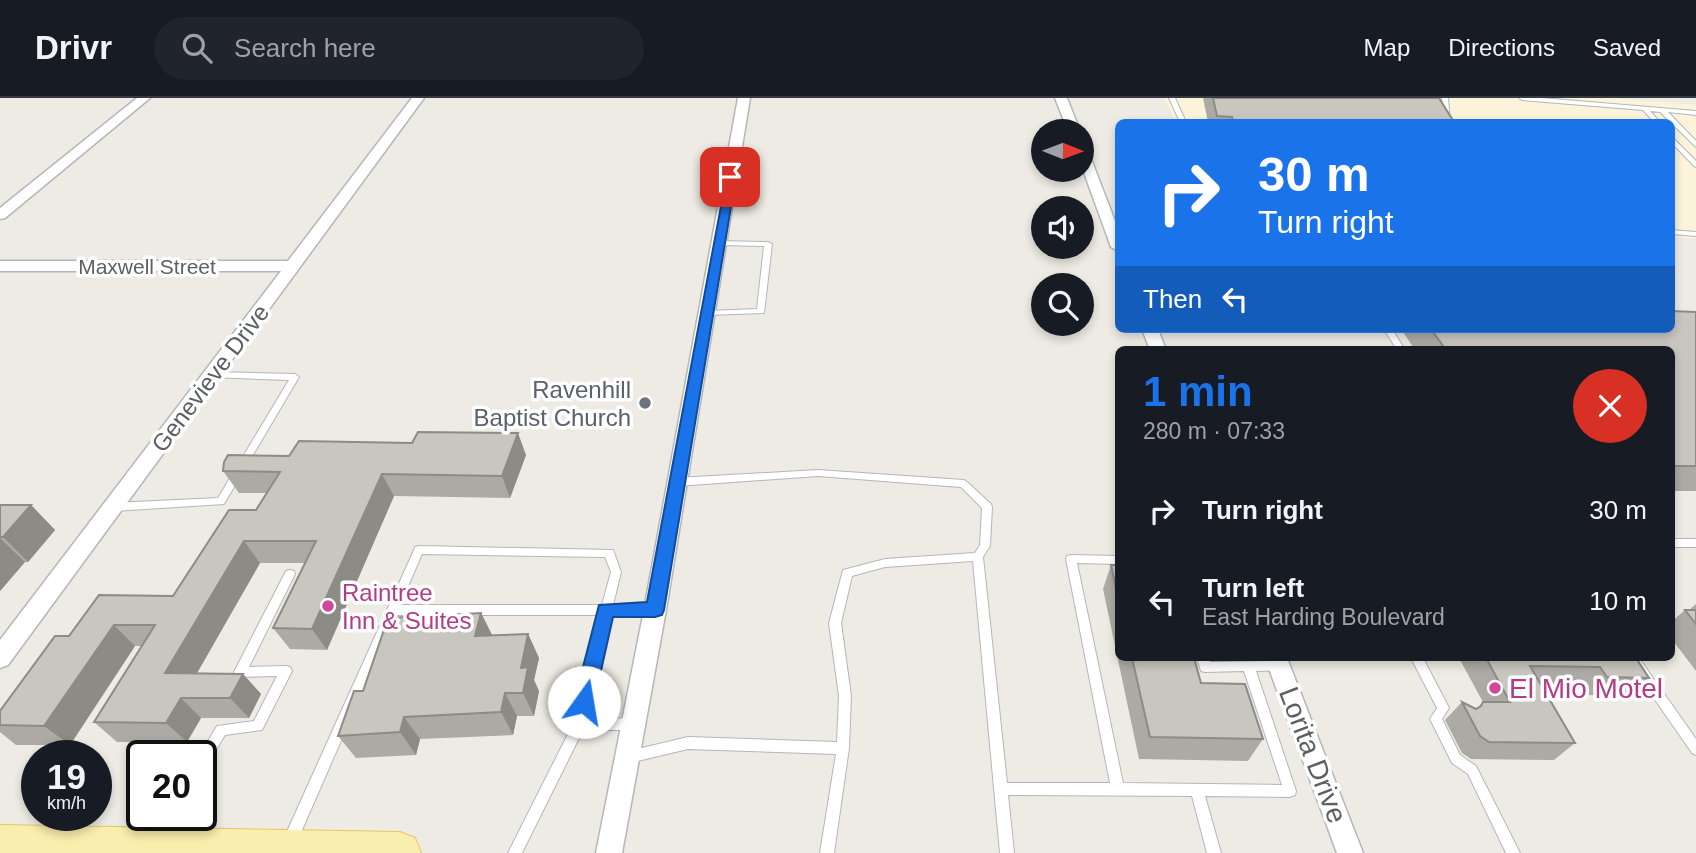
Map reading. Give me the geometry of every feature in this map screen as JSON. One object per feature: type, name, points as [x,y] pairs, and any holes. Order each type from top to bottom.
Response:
[{"type":"main road","points":[[0,846],[158,832],[261,852],[400,853]]},
{"type":"street","points":[[0,215],[144,98]]},
{"type":"street","name":"Genevieve Drive","points":[[0,658],[418,98]]},
{"type":"street","points":[[609,853],[629,757],[744,98]]},
{"type":"street","points":[[1061,98],[1069,119]]},
{"type":"street","points":[[1094,182],[1115,239]]},
{"type":"street","name":"Maxwell Street","points":[[0,266],[293,267]]},
{"type":"street","name":"Lorita Drive","points":[[1277,662],[1350,853]]},
{"type":"lane","points":[[1171,98],[1182,119]]},
{"type":"lane","points":[[1445,98],[1447,119]]},
{"type":"lane","points":[[1522,98],[1696,113]]},
{"type":"lane","points":[[1645,109],[1654,119]]},
{"type":"lane","points":[[1662,110],[1671,119]]},
{"type":"lane","points":[[1675,123],[1696,145]]},
{"type":"lane","points":[[1675,142],[1693,158],[1696,165]]},
{"type":"lane","points":[[1675,232],[1696,234]]},
{"type":"lane","points":[[707,313],[761,311],[768,243],[719,243]]},
{"type":"lane","points":[[113,507],[221,501],[295,377],[212,375]]},
{"type":"lane","points":[[677,482],[818,473],[964,484],[987,507],[985,546],[978,557],[1003,789],[1007,853]]},
{"type":"lane","points":[[1675,544],[1696,543]]},
{"type":"lane","points":[[261,852],[392,610],[419,550],[609,553],[616,572],[579,725],[515,853]]},
{"type":"lane","points":[[827,853],[843,748],[845,696],[835,622],[847,573],[885,563],[978,557]]},
{"type":"lane","points":[[1115,559],[1071,559],[1118,790]]},
{"type":"lane","points":[[215,740],[221,730],[258,726],[286,671],[240,672],[290,574]]},
{"type":"lane","points":[[392,610],[655,610]]},
{"type":"lane","points":[[1204,661],[1205,667],[1277,662]]},
{"type":"lane","points":[[1419,661],[1446,711],[1436,719],[1456,759],[1475,765],[1513,853]]},
{"type":"lane","points":[[1634,661],[1695,748]]},
{"type":"lane","points":[[1003,789],[1290,790],[1248,666]]},
{"type":"lane","points":[[579,725],[634,724]]},
{"type":"lane","points":[[629,757],[688,743],[843,748]]},
{"type":"lane","points":[[1197,790],[1214,853]]},
{"type":"shaded area","points":[[1164,98],[1610,98],[1696,105],[1696,239],[1675,237],[1675,119],[1174,119]]},
{"type":"building","points":[[1213,98],[1439,98],[1452,119],[1232,119],[1217,116]]},
{"type":"building","points":[[1675,311],[1696,312],[1696,466],[1675,466],[1675,346],[1443,346],[1434,333],[1675,333]]},
{"type":"building","points":[[418,432],[518,433],[502,476],[382,474],[312,629],[273,628],[316,541],[244,541],[165,673],[243,674],[230,698],[181,698],[166,723],[94,722],[155,625],[114,625],[44,726],[0,725],[0,711],[55,636],[69,636],[99,595],[173,596],[229,510],[256,510],[280,472],[223,471],[228,455],[289,456],[299,441],[412,443]]},
{"type":"building","points":[[0,505],[31,505],[3,537],[0,537]]},
{"type":"building","points":[[1111,565],[1115,565],[1115,584]]},
{"type":"building","points":[[1685,610],[1696,610],[1696,624]]},
{"type":"building","points":[[481,613],[475,636],[528,634],[521,668],[528,667],[523,693],[505,693],[501,712],[404,717],[400,732],[338,736],[354,691],[363,691],[388,618]]},
{"type":"building","points":[[1133,661],[1195,661],[1201,683],[1245,684],[1263,739],[1150,737]]},
{"type":"building","points":[[1488,661],[1638,661],[1649,678],[1607,677],[1600,667],[1530,666],[1575,743],[1489,742],[1480,736],[1462,702],[1476,709],[1483,702],[1510,702]]},
{"type":"place","name":"Ravenhill Baptist Church","points":[[645,403]]},
{"type":"place","name":"Raintree Inn & Suites","points":[[328,606]]},
{"type":"place","name":"El Mio Motel","points":[[1495,688]]},
{"type":"route","points":[[584,702],[606,610],[655,610],[730,177]]}]
